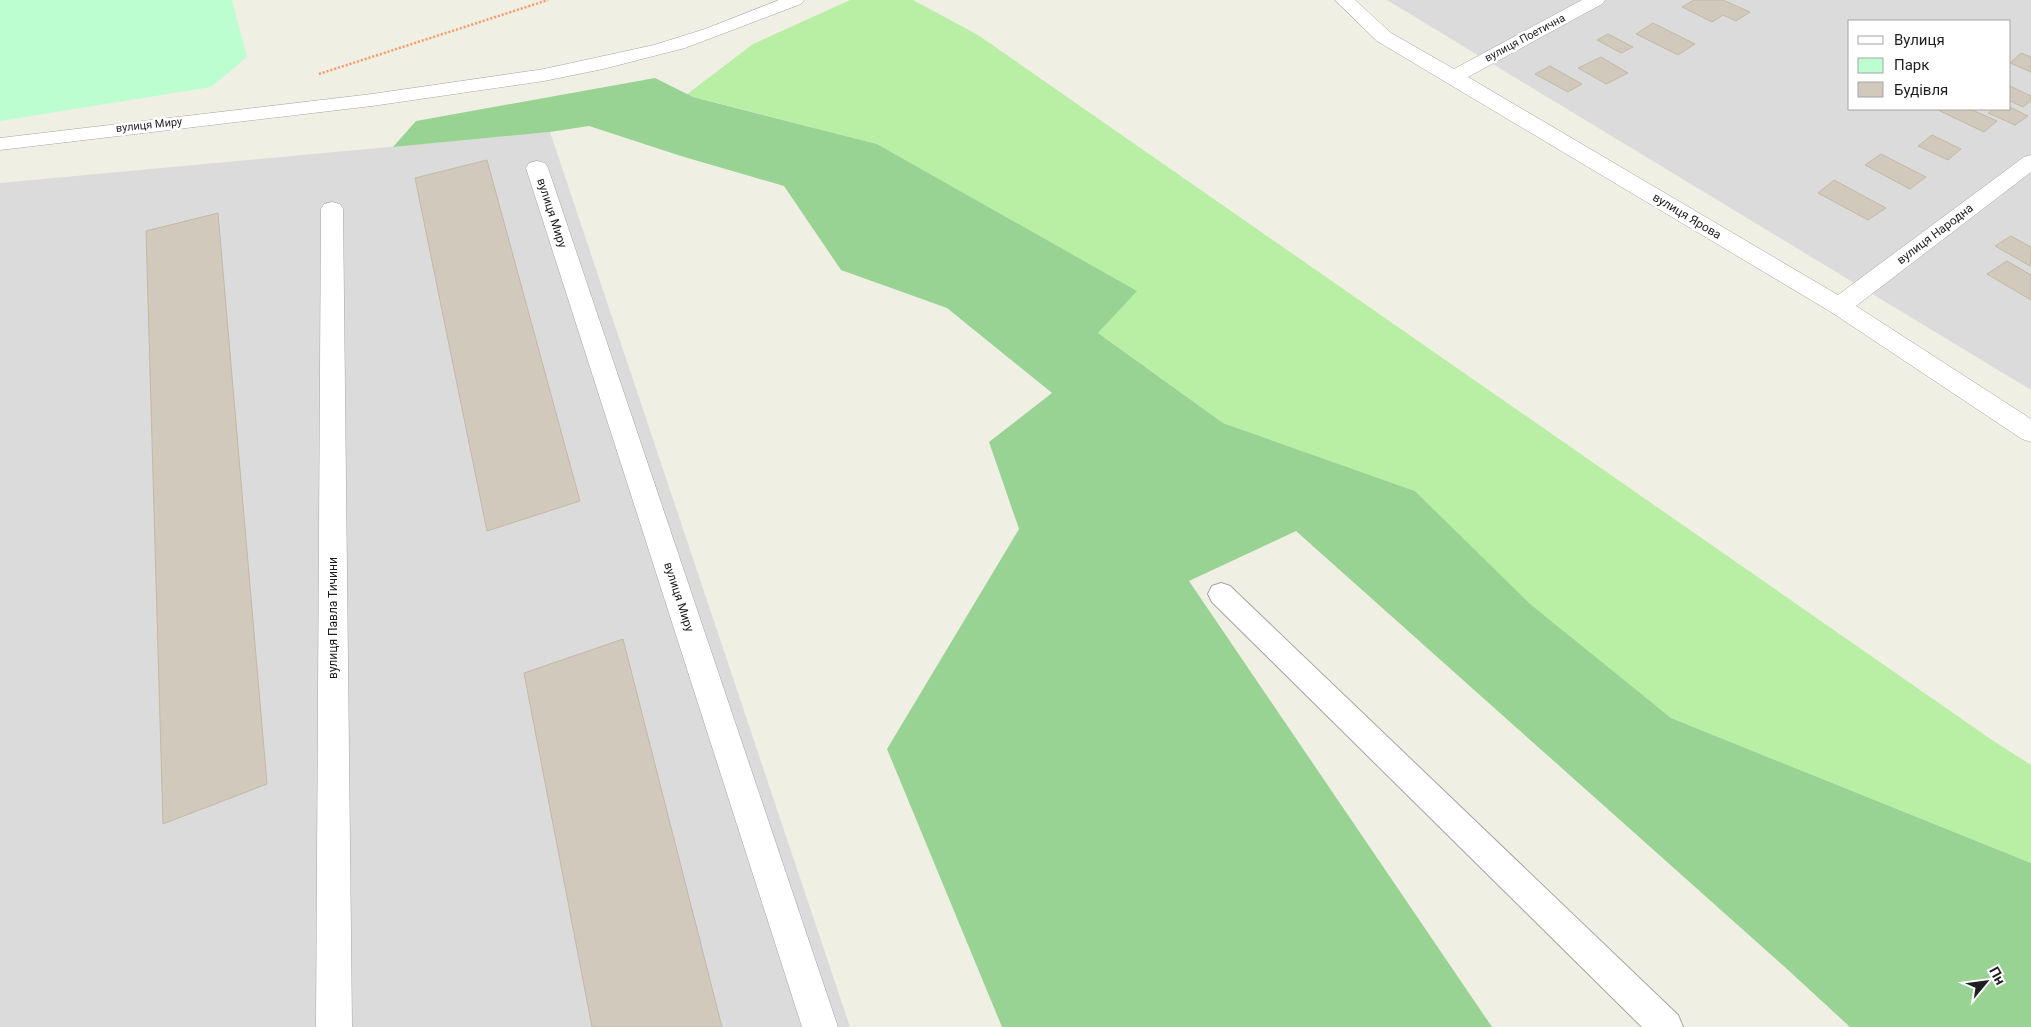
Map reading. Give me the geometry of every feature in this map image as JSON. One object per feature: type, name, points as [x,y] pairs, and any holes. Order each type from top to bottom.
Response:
[{"type":"street","name":"вулиця Миру","points":[[0,144],[67,134],[372,100],[538,77],[661,49],[708,34],[795,0]]},
{"type":"street","name":"вулиця Ярова","points":[[1344,0],[1384,37],[1454,76],[1839,306],[2031,432]]},
{"type":"street","name":"вулиця Поетична","points":[[1454,76],[1596,0]]},
{"type":"street","name":"вулиця Народна","points":[[1839,306],[2031,162]]},
{"type":"street","name":"вулиця Миру","points":[[537,168],[820,1027]]},
{"type":"street","name":"вулиця Павла Тичини","points":[[332,209],[334,1027]]},
{"type":"lane","points":[[1221,594],[1666,1027]]},
{"type":"path","points":[[315,76],[548,0]]},
{"type":"shaded area","points":[[1387,0],[2031,0],[2031,390]]},
{"type":"shaded area","points":[[550,132],[850,1027],[0,1027],[0,183]]},
{"type":"green space","points":[[0,0],[232,0],[247,57],[211,87],[0,121]]},
{"type":"green space","points":[[850,0],[913,0],[978,35],[1992,740],[2031,765],[2031,863],[1671,718],[1538,613],[1415,491],[1223,423],[1098,333],[1136,291],[877,144],[686,95],[753,44]]},
{"type":"green space","points":[[655,78],[693,97],[877,144],[1137,291],[1098,333],[1223,423],[1415,491],[1530,604],[1671,718],[2031,863],[2031,1027],[1850,1027],[1296,531],[1189,581],[1492,1027],[1002,1027],[887,749],[1019,529],[989,442],[1052,393],[947,308],[841,270],[784,186],[681,156],[589,126],[550,132],[393,147],[416,121]]},
{"type":"building","points":[[1694,0],[1723,0],[1750,12],[1736,21],[1723,15],[1712,22],[1682,7]]},
{"type":"building","points":[[1653,23],[1695,44],[1678,55],[1636,34]]},
{"type":"building","points":[[1608,34],[1633,47],[1621,53],[1597,40]]},
{"type":"building","points":[[2021,53],[2031,57],[2031,72],[2011,63]]},
{"type":"building","points":[[1601,57],[1628,73],[1606,84],[1578,68]]},
{"type":"building","points":[[1550,66],[1582,84],[1568,92],[1535,74]]},
{"type":"building","points":[[2011,86],[2031,96],[2031,101],[2023,107],[2011,101]]},
{"type":"building","points":[[2011,108],[2028,116],[2015,125],[1988,113],[1992,110],[2011,110]]},
{"type":"building","points":[[1938,110],[1972,110],[1997,121],[1984,132]]},
{"type":"building","points":[[1932,135],[1961,149],[1948,160],[1918,146]]},
{"type":"building","points":[[1881,154],[1926,177],[1910,189],[1865,165]]},
{"type":"building","points":[[487,160],[580,501],[487,531],[415,178]]},
{"type":"building","points":[[1834,180],[1886,208],[1868,220],[1818,193]]},
{"type":"building","points":[[218,213],[267,784],[163,824],[146,231]]},
{"type":"building","points":[[2011,236],[2031,247],[2030,266],[1995,246]]},
{"type":"building","points":[[2007,261],[2031,275],[2031,300],[1987,274]]},
{"type":"building","points":[[623,639],[722,1027],[592,1027],[524,673]]}]
